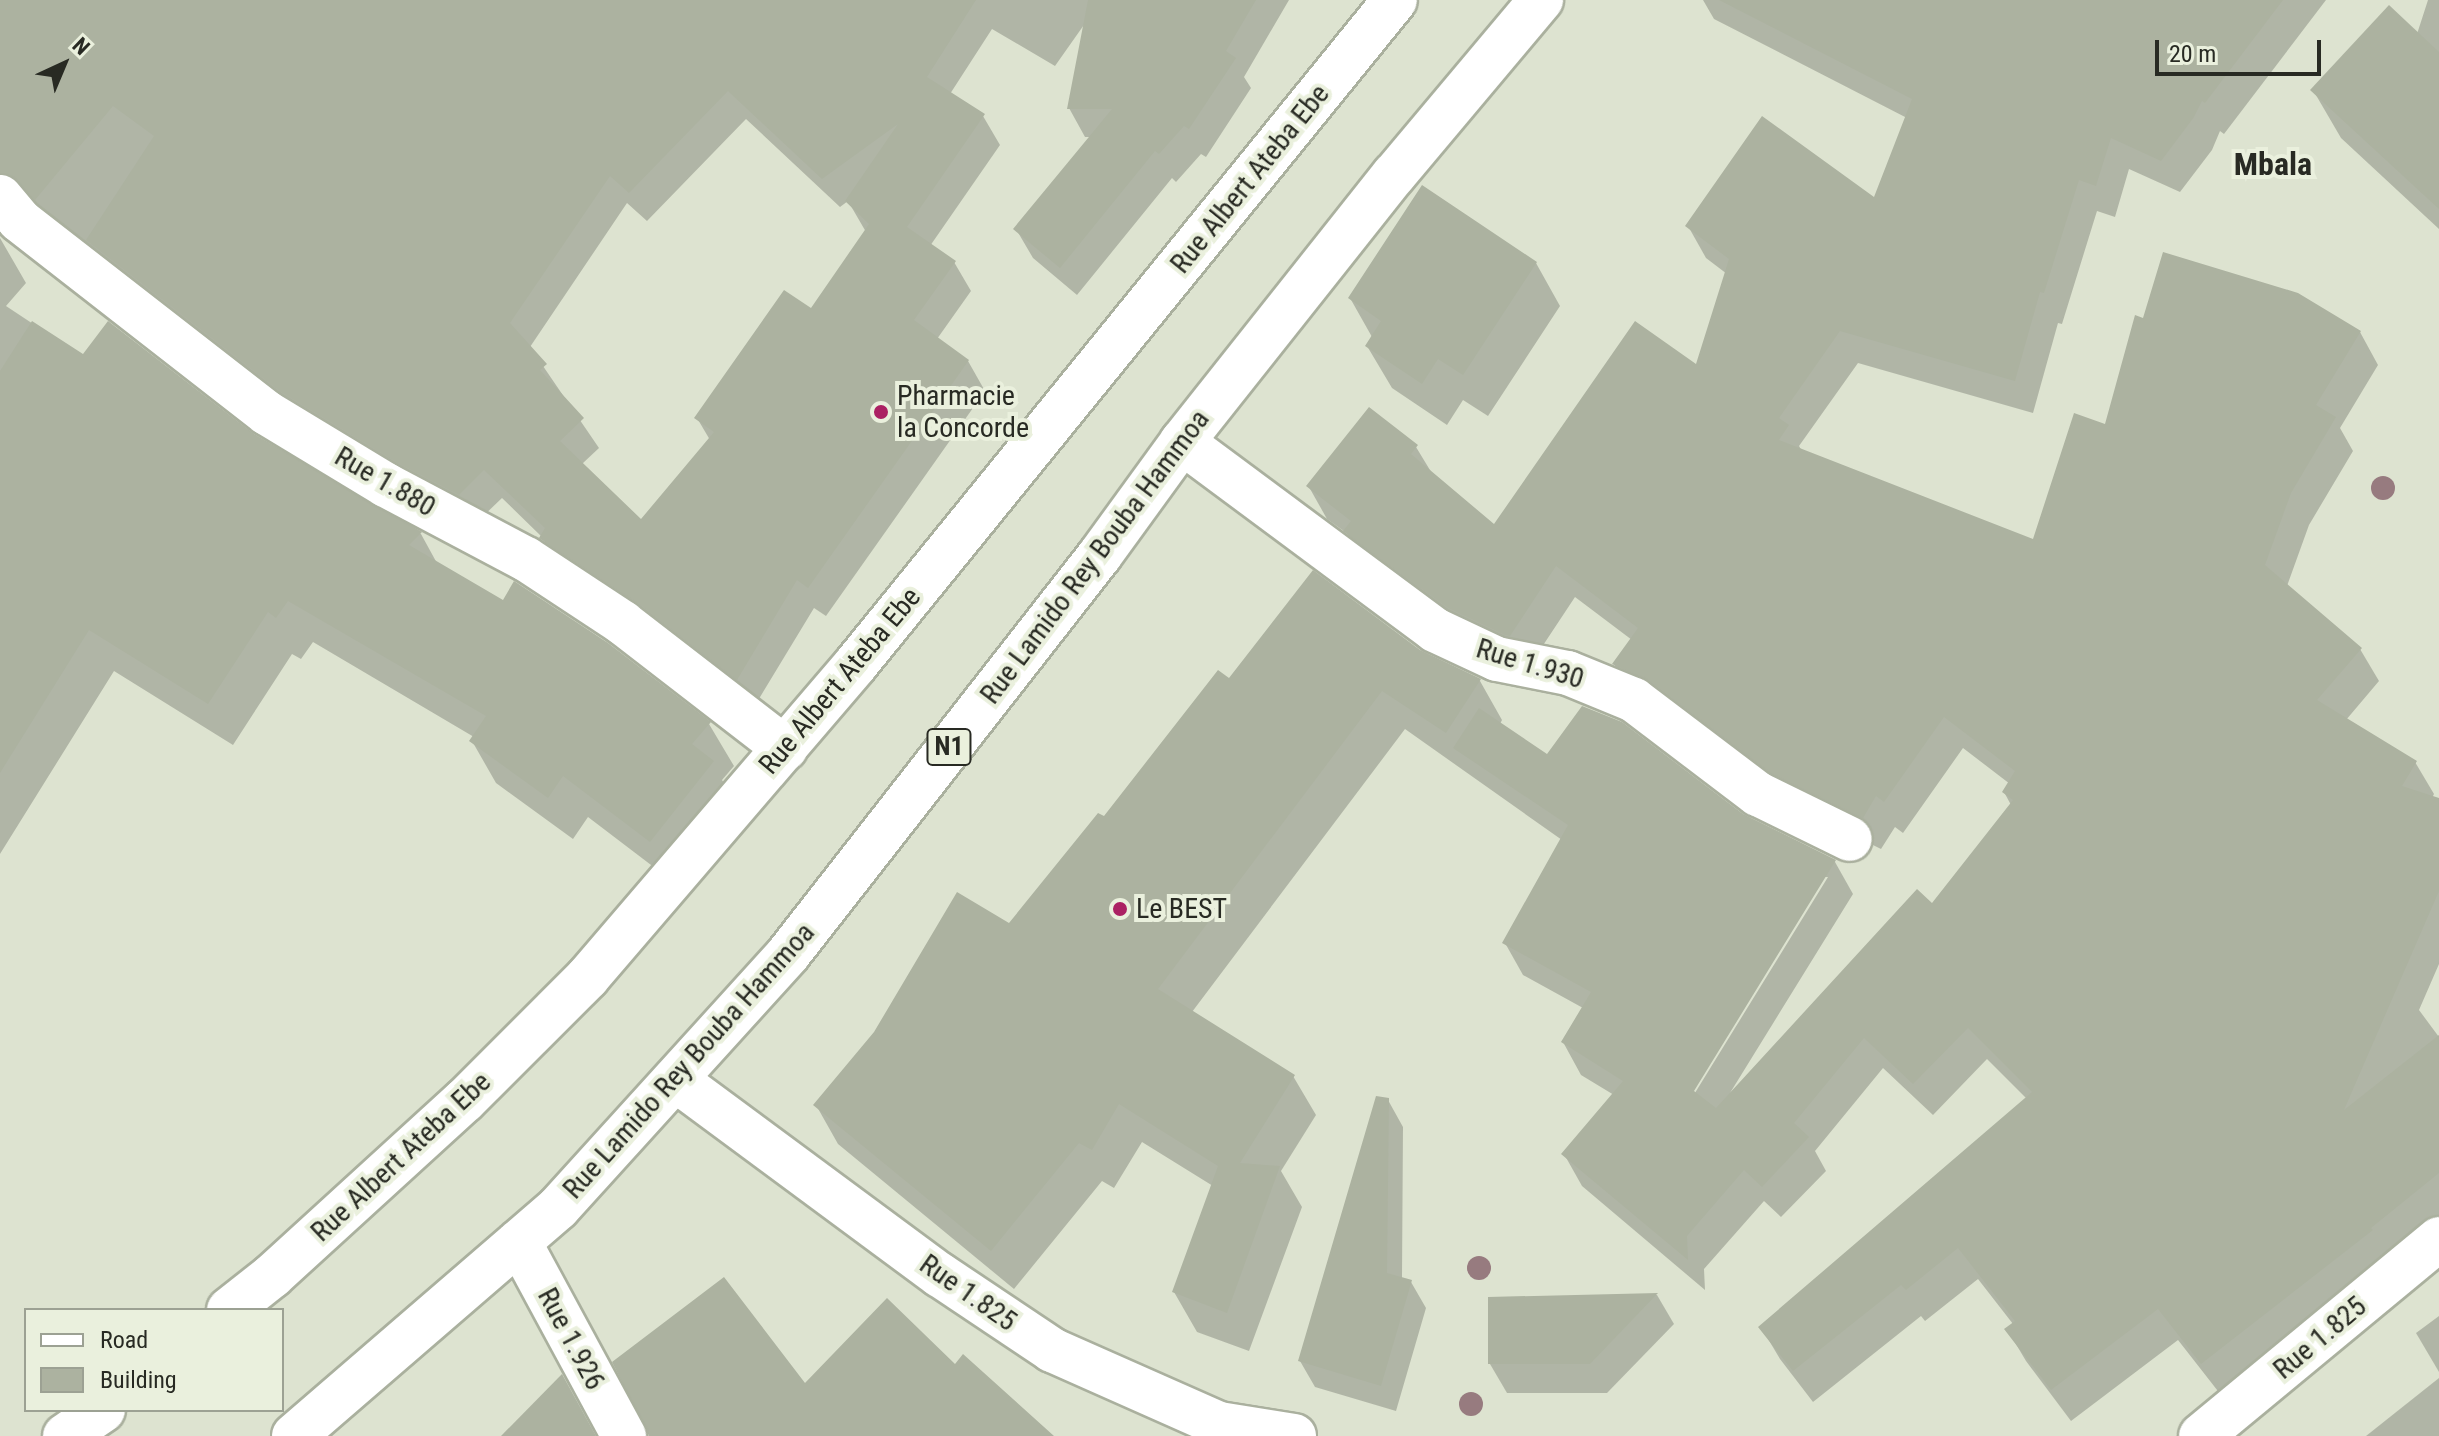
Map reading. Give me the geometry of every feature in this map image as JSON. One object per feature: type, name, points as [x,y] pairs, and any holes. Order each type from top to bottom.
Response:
[{"type":"main road","name":"Rue Albert Ateba Ebe","points":[[232,1308],[272,1276],[465,1100],[587,978],[785,748],[1395,0]]},
{"type":"main road","name":"Rue Lamido Rey Bouba Hammoa","points":[[294,1436],[558,1208],[789,953],[1100,555],[1182,442],[1394,175],[1541,0]]},
{"type":"main road","name":"Rue 1.880","points":[[0,197],[19,220],[267,413],[386,485],[526,559],[623,623],[785,748]]},
{"type":"main road","name":"Rue 1.930","points":[[1182,442],[1435,630],[1497,659],[1568,673],[1634,700],[1758,794],[1850,839]]},
{"type":"main road","name":"Rue 1.825","points":[[676,1080],[940,1275],[1052,1350],[1231,1430],[1294,1436]]},
{"type":"main road","name":"Rue 1.825","points":[[2201,1436],[2439,1239]]},
{"type":"main road","name":"Rue 1.926","points":[[519,1242],[624,1436]]},
{"type":"main road","points":[[65,1436],[100,1412]]},
{"type":"building","points":[[0,0],[976,0],[927,77],[985,114],[907,227],[956,261],[914,320],[969,360],[808,588],[797,580],[737,680],[638,603],[539,538],[545,528],[484,470],[459,495],[398,463],[281,392],[86,240],[154,136],[113,106],[35,200],[19,181],[0,173]],"holes":[[[728,91],[822,179],[898,124],[845,201],[869,224],[811,308],[784,290],[694,418],[714,432],[641,519],[560,441],[584,418],[540,370],[547,364],[510,323],[610,176],[629,193]]]},
{"type":"building","points":[[1088,0],[1256,0],[1226,51],[1236,58],[1189,129],[1184,126],[1159,154],[1155,151],[1060,268],[1013,229],[1112,109],[1067,109]]},
{"type":"building","points":[[1719,0],[2283,0],[2205,103],[2202,101],[2194,117],[2161,161],[2111,138],[2096,186],[2079,180],[2044,293],[2040,292],[2015,381],[1840,331],[1779,418],[1789,425],[1779,440],[2033,539],[2074,413],[2105,424],[2135,315],[2143,318],[2163,252],[2298,293],[2361,331],[2316,405],[2336,417],[2291,493],[2265,565],[2362,648],[2317,700],[2417,761],[2402,786],[2439,798],[2439,891],[2344,1110],[2439,1035],[2439,1173],[2371,1228],[2373,1230],[2201,1364],[2158,1309],[2051,1390],[2004,1329],[2015,1321],[1958,1248],[1906,1290],[1901,1285],[1793,1371],[1758,1327],[2032,1092],[1968,1028],[1913,1084],[1864,1038],[1794,1123],[1809,1137],[1762,1187],[1744,1170],[1687,1236],[1688,1260],[1561,1154],[1623,1081],[1561,1042],[1591,992],[1502,943],[1568,825],[1453,748],[1479,708],[1547,754],[1582,706],[1622,722],[1743,814],[1836,860],[1694,1091],[1716,1108],[1917,889],[1932,903],[2013,800],[2002,792],[2015,771],[1944,717],[1884,802],[1876,796],[1863,818],[1771,773],[1649,680],[1612,664],[1638,628],[1556,566],[1510,636],[1505,635],[1448,608],[1343,531],[1351,521],[1306,486],[1369,407],[1418,445],[1411,454],[1494,524],[1635,321],[1696,364],[1729,259],[1685,226],[1762,116],[1874,197],[1912,99]]},
{"type":"building","points":[[2389,5],[2439,52],[2439,209],[2310,90]]},
{"type":"building","points":[[1422,185],[1537,262],[1463,375],[1438,359],[1422,384],[1365,346],[1381,321],[1348,298]]},
{"type":"building","points":[[32,321],[83,354],[108,321],[254,434],[422,532],[409,545],[503,600],[514,581],[608,643],[711,722],[692,744],[714,761],[650,842],[563,776],[548,798],[469,741],[486,716],[288,601],[276,618],[268,612],[208,704],[89,630],[0,773],[0,371]]},
{"type":"building","points":[[1313,570],[1420,650],[1481,679],[1446,733],[1382,691],[1158,989],[1295,1075],[1240,1163],[1280,1166],[1227,1313],[1172,1292],[1218,1166],[1119,1104],[1092,1150],[1079,1143],[991,1251],[813,1105],[874,1032],[957,892],[1009,923],[1098,813],[1104,816],[1218,670],[1229,678]]},
{"type":"building","points":[[1376,1096],[1389,1098],[1387,1273],[1412,1280],[1381,1386],[1298,1361]]},
{"type":"building","points":[[724,1277],[805,1383],[887,1298],[955,1364],[963,1354],[1054,1436],[649,1436],[612,1362]]},
{"type":"building","points":[[1658,1293],[1590,1364],[1488,1364],[1488,1297]]},
{"type":"building","points":[[562,1374],[596,1436],[501,1436]]},
{"type":"place","name":"Pharmacie la Concorde","points":[[881,412]]},
{"type":"place","name":"Le BEST","points":[[1120,909]]},
{"type":"district","name":"Mbala","points":[[2273,164]]}]
